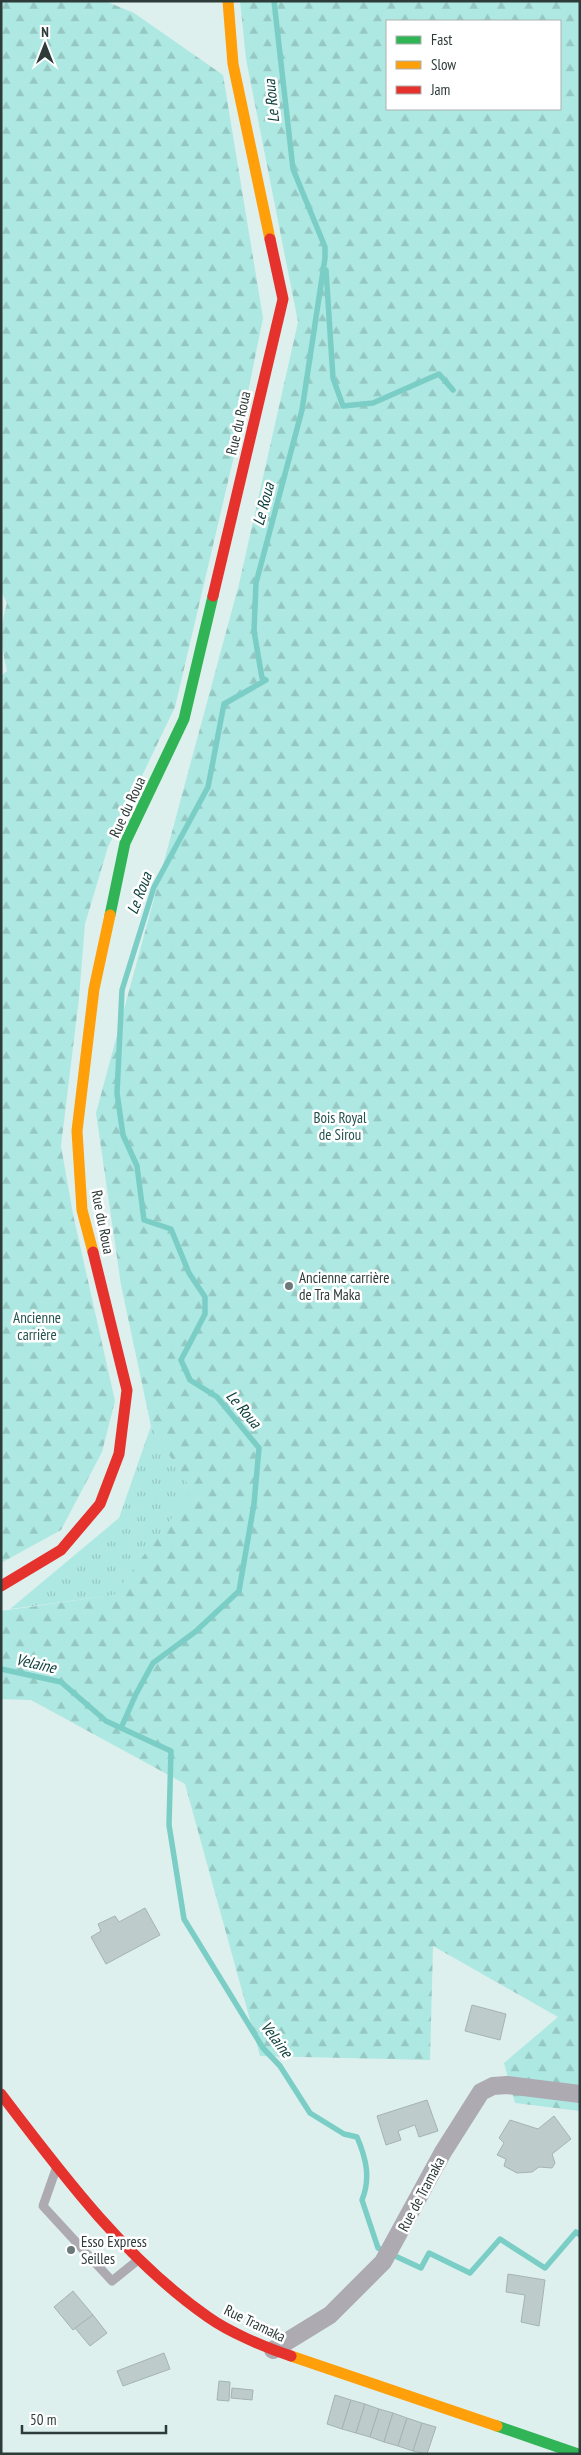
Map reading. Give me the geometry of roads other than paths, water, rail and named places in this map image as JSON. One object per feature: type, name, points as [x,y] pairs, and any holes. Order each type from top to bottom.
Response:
[{"type":"street","name":"Rue du Roua","points":[[1,1586],[60,1550],[72,1537],[100,1504],[119,1454],[126,1390],[82,1210],[77,1131],[94,989],[125,843],[184,719],[283,298],[234,64],[228,1]]},
{"type":"street","name":"Rue de Tramaka","points":[[273,2350],[330,2315],[387,2256],[443,2152],[481,2092],[493,2086],[507,2085],[580,2094]]},
{"type":"street","name":"Rue Tramaka","points":[[1,2094],[56,2166],[139,2259],[209,2318],[273,2350],[578,2454]]},
{"type":"lane","points":[[56,2166],[43,2206],[112,2281],[139,2259]]},
{"type":"waterway","name":"Le Roua","points":[[121,1728],[136,1694],[153,1663],[195,1632],[239,1591],[254,1504],[259,1448],[217,1397],[190,1380],[181,1360],[205,1314],[205,1297],[189,1273],[171,1229],[144,1220],[137,1166],[123,1135],[117,1093],[122,990],[154,887],[208,787],[224,704],[266,680],[262,678],[254,631],[256,583],[302,410],[325,258],[325,247],[293,169],[274,1]]},
{"type":"waterway","points":[[326,270],[333,378],[343,406],[373,403],[439,374],[453,390]]},
{"type":"waterway","name":"Velaine","points":[[1,1669],[61,1682],[106,1721],[171,1751],[169,1825],[184,1919],[263,2048],[280,2066],[310,2113],[344,2134],[357,2137],[363,2153],[367,2176],[362,2200],[378,2248],[421,2268],[429,2253],[470,2273],[500,2239],[545,2268],[576,2232],[580,2235]]},
{"type":"place","name":"Ancienne carrière de Tra Maka","points":[[289,1286]]},
{"type":"place","name":"Esso Express Seilles","points":[[71,2250]]},
{"type":"park label","name":"Bois Royal de Sirou","points":[[340,1126]]},
{"type":"park label","name":"Ancienne carrière","points":[[37,1326]]}]
